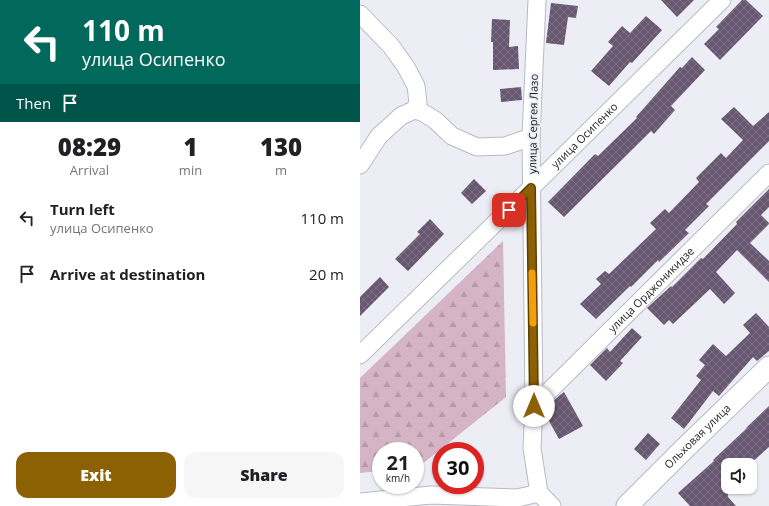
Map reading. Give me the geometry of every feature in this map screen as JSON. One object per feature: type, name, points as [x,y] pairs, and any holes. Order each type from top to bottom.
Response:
[{"type":"main road","name":"Ольховая улица","points":[[628,506],[769,367]]},
{"type":"street","points":[[360,165],[379,136],[401,116],[414,110],[418,103],[416,86],[406,67],[391,46],[360,13],[362,0]]},
{"type":"street","name":"улица Сергея Лазо","points":[[537,0],[531,137],[534,406],[532,448],[539,493]]},
{"type":"street","name":"улица Осипенко","points":[[360,355],[722,0]]},
{"type":"street","points":[[414,110],[422,112],[435,120],[452,136],[477,147],[505,146],[531,137]]},
{"type":"street","name":"улица Орджоникидзе","points":[[534,406],[769,173]]},
{"type":"street","points":[[360,502],[517,498],[539,493],[552,506]]},
{"type":"green space","points":[[503,241],[506,397],[450,442],[432,442],[432,456],[424,463],[424,442],[372,442],[372,472],[360,473],[360,378]]},
{"type":"building","points":[[661,0],[694,0],[677,17]]},
{"type":"building","points":[[742,0],[746,0],[763,16],[720,60],[704,44],[719,29],[716,27]]},
{"type":"building","points":[[551,3],[578,6],[576,18],[568,17],[564,45],[546,43]]},
{"type":"building","points":[[646,16],[662,30],[632,63],[630,62],[609,86],[591,71],[613,46],[608,42],[622,26],[630,33]]},
{"type":"building","points":[[492,19],[510,20],[509,47],[518,46],[519,69],[493,70],[493,42],[491,42]]},
{"type":"building","points":[[692,57],[705,70],[671,106],[675,110],[654,134],[651,131],[564,217],[548,202],[595,154],[598,156],[637,118],[636,117],[680,67],[682,68]]},
{"type":"building","points":[[521,87],[522,100],[501,102],[500,89]]},
{"type":"building","points":[[734,107],[753,126],[769,112],[769,141],[706,204],[709,206],[685,230],[689,233],[659,262],[658,260],[596,319],[580,304],[601,284],[596,279],[605,271],[609,274],[656,229],[650,223],[665,209],[669,213],[699,182],[696,178],[721,153],[726,158],[743,140],[721,119]]},
{"type":"building","points":[[474,179],[486,191],[472,204],[461,193]]},
{"type":"building","points":[[769,189],[769,207],[761,215],[769,224],[750,243],[769,261],[769,282],[737,250],[716,272],[735,293],[724,304],[710,289],[673,324],[669,320],[664,325],[647,308],[671,286],[672,287],[701,258],[703,259],[737,224],[736,222]]},
{"type":"building","points":[[430,219],[444,234],[408,271],[395,259],[420,234],[417,232]]},
{"type":"building","points":[[380,277],[389,287],[360,316],[360,297]]},
{"type":"building","points":[[756,313],[769,327],[769,351],[757,361],[753,357],[719,396],[713,391],[684,429],[671,418],[701,380],[696,376],[705,365],[699,360],[713,344],[726,356],[750,333],[743,325]]},
{"type":"building","points":[[632,328],[642,337],[620,361],[623,363],[606,381],[590,365],[607,348],[610,352]]},
{"type":"building","points":[[564,392],[583,426],[559,439],[544,410]]},
{"type":"building","points":[[769,406],[769,447],[757,458],[721,458],[721,494],[728,494],[728,497],[736,506],[690,506],[678,493],[714,461],[713,460]]},
{"type":"building","points":[[648,433],[660,444],[646,460],[634,449]]},
{"type":"slow traffic","points":[[532,273],[533,323]]},
{"type":"route","points":[[509,210],[531,188],[534,406]]}]
